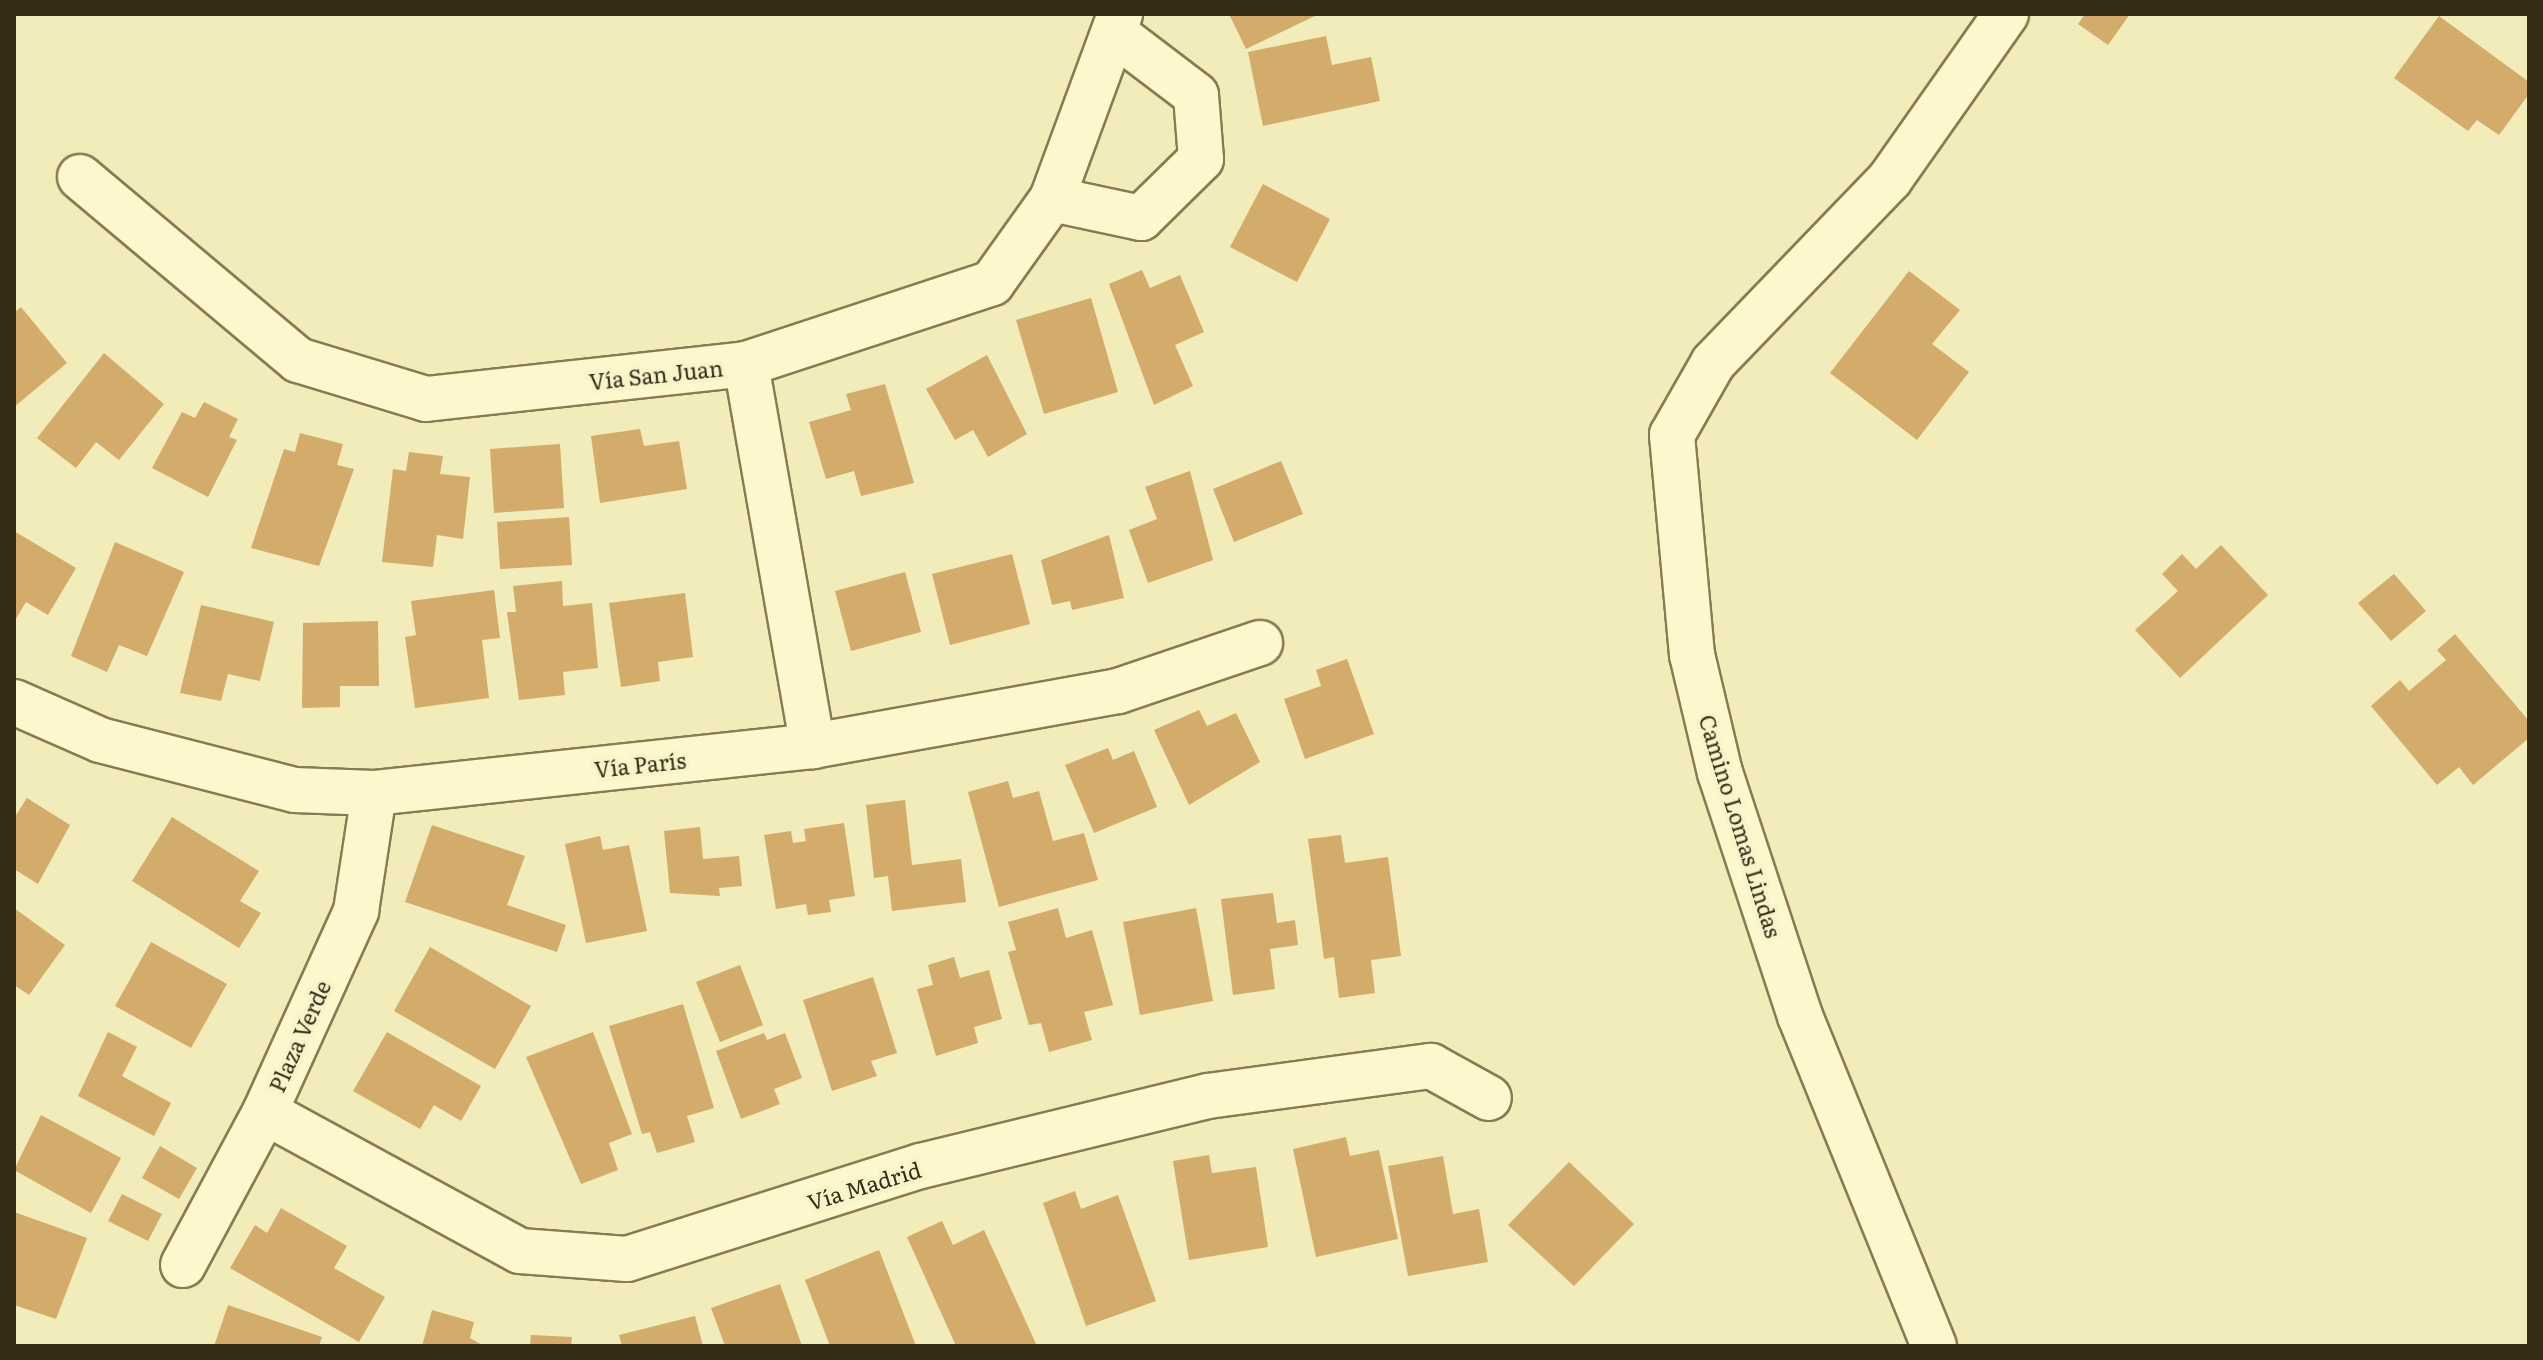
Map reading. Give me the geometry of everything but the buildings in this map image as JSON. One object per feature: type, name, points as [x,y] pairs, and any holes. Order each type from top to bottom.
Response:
[{"type":"street","name":"Camino Lomas Lindas","points":[[1934,1346],[1800,1016],[1720,773],[1692,655],[1672,435],[1713,363],[1890,179],[2006,14]]},
{"type":"street","points":[[1052,199],[1141,218],[1201,159],[1196,95],[1118,24]]},
{"type":"street","name":"Vía San Juan","points":[[80,177],[298,360],[426,399],[746,364],[992,283],[1052,199],[1118,24]]},
{"type":"street","points":[[746,364],[813,746]]},
{"type":"street","name":"Vía París","points":[[16,709],[100,740],[295,790],[374,793],[813,746],[1118,691],[1260,643]]},
{"type":"street","name":"Plaza Verde","points":[[183,1265],[265,1112],[356,911],[374,793]]},
{"type":"street","name":"Vía Madrid","points":[[265,1112],[520,1251],[627,1259],[921,1166],[1208,1096],[1431,1066],[1489,1098]]}]
